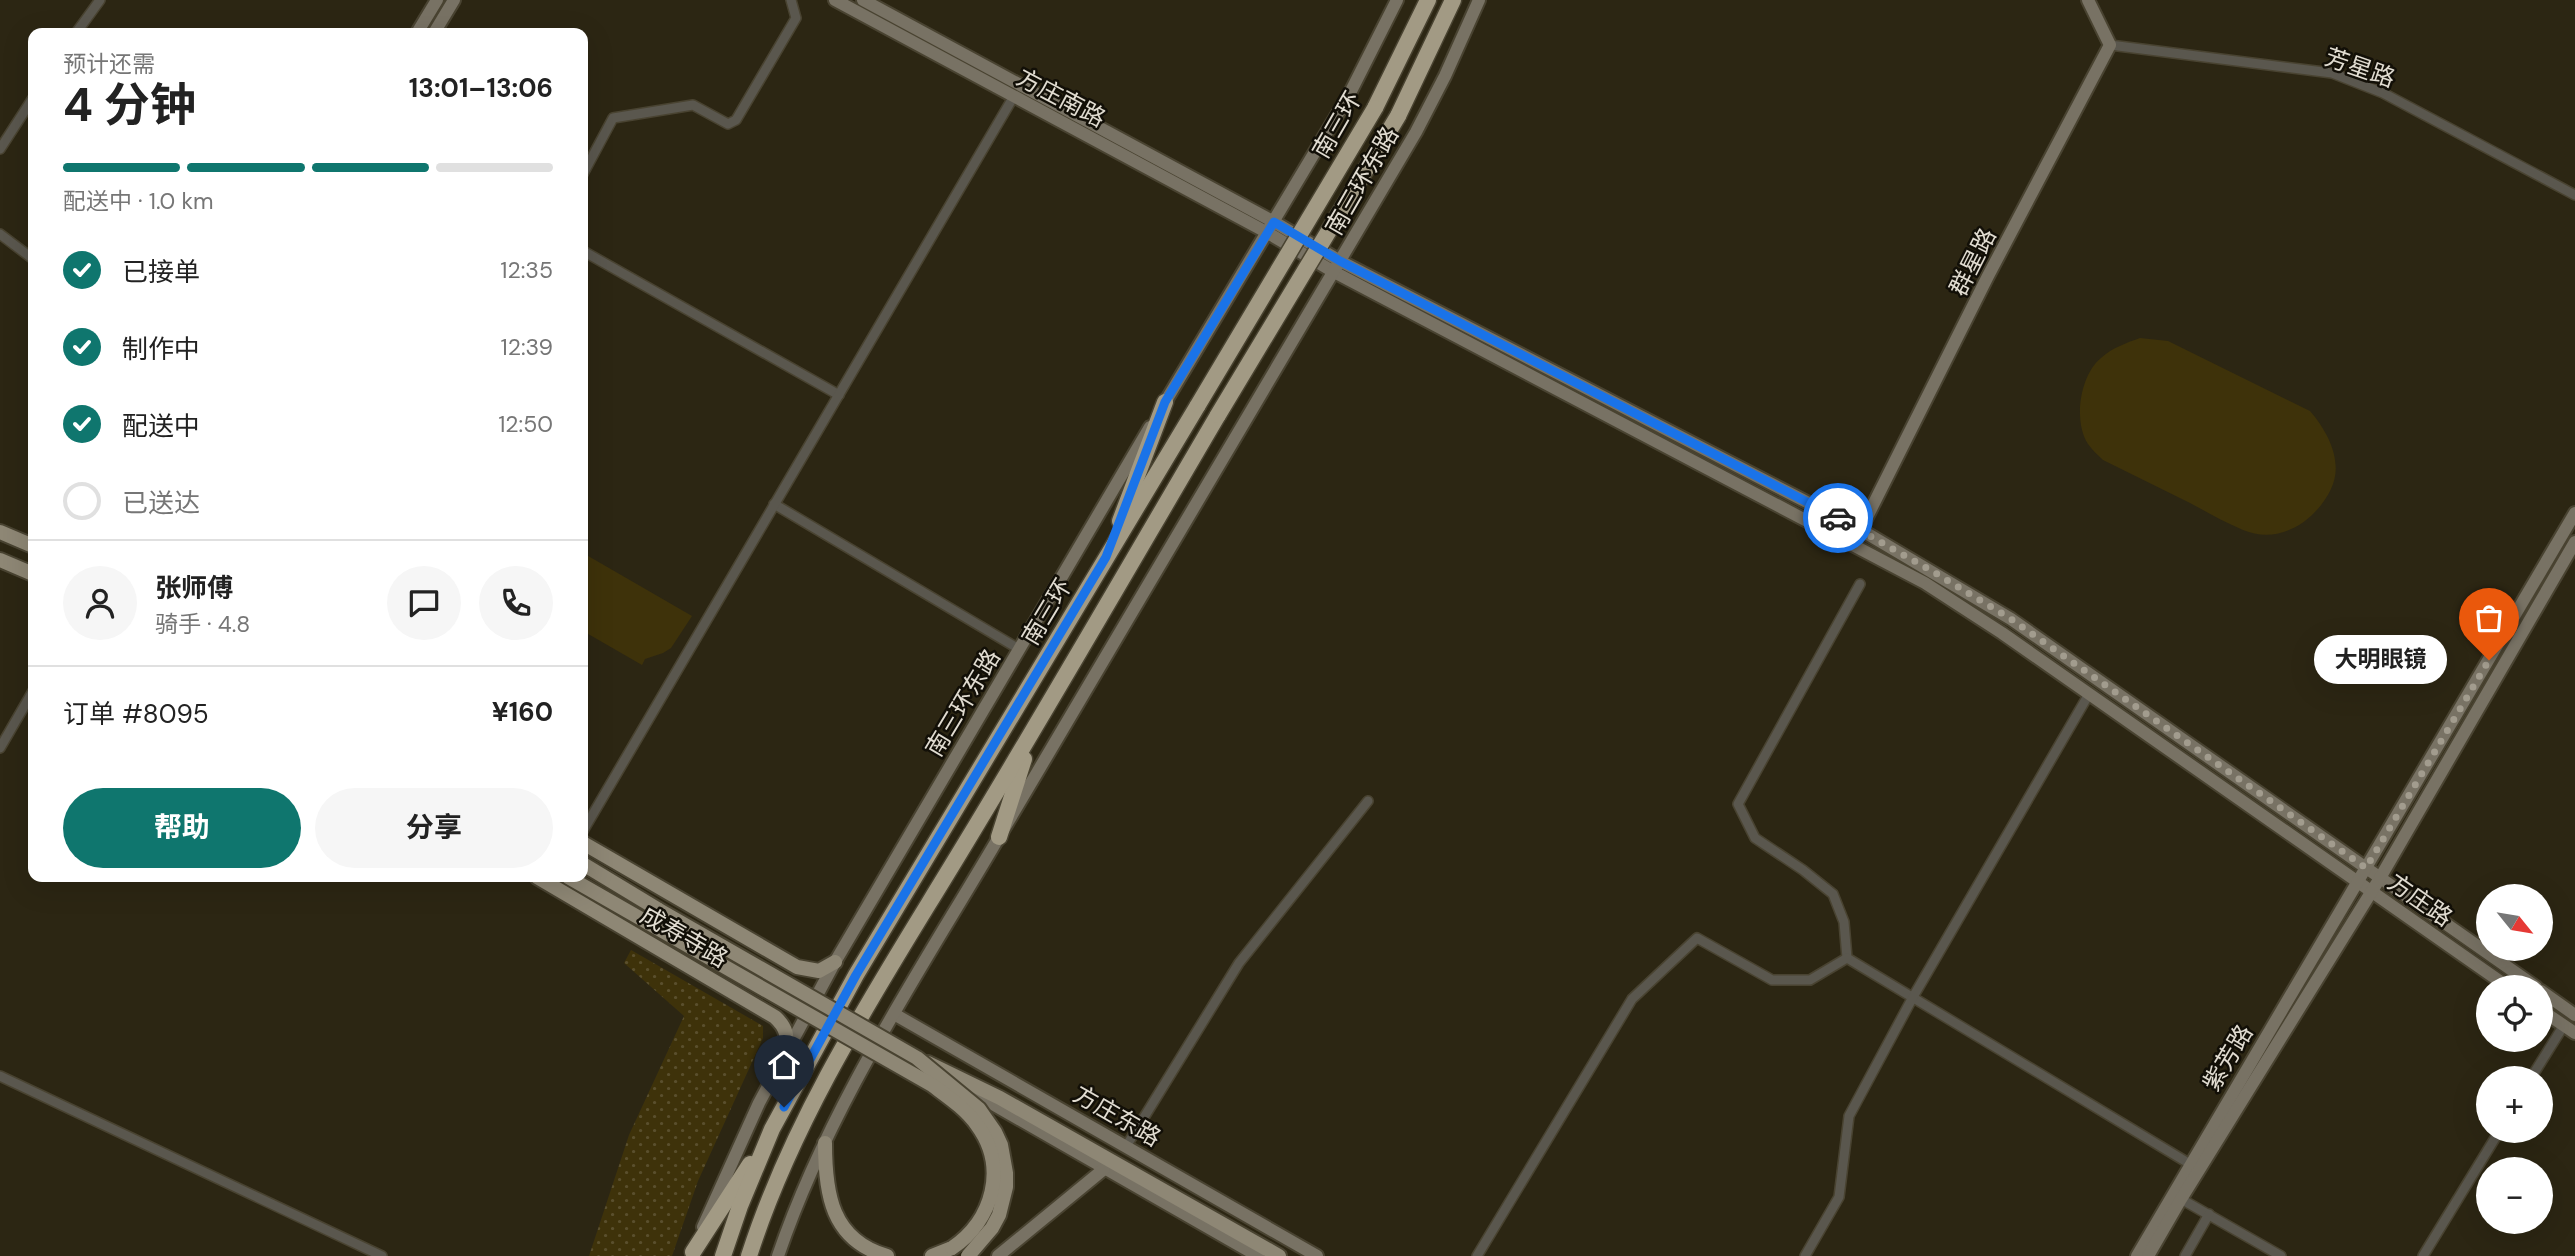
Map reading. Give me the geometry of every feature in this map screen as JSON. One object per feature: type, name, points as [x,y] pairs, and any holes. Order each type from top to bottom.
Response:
[{"type":"highway","name":"南三环","points":[[723,1256],[740,1206],[772,1129],[856,975],[1375,107],[1428,0]]},
{"type":"highway","name":"南三环","points":[[749,1256],[777,1182],[838,1056],[1033,731],[1217,415],[1398,116],[1453,0]]},
{"type":"highway","points":[[1106,557],[1165,402]]},
{"type":"highway","points":[[999,836],[1033,731]]},
{"type":"highway","points":[[692,1254],[772,1129]]},
{"type":"main road","points":[[0,532],[28,544]]},
{"type":"main road","points":[[0,560],[28,572]]},
{"type":"main road","name":"成寿寺路","points":[[588,846],[797,967],[819,971],[835,962]]},
{"type":"main road","points":[[588,867],[917,1058],[1000,1098],[1279,1256]]},
{"type":"main road","name":"成寿寺路","points":[[546,882],[775,1017],[786,1030],[788,1037],[785,1052]]},
{"type":"main road","points":[[577,882],[932,1085],[968,1114],[977,1124],[989,1148],[994,1172],[990,1200],[979,1223],[970,1233],[952,1248],[932,1256]]},
{"type":"main road","points":[[673,957],[692,957],[706,945],[709,926],[699,911]]},
{"type":"main road","points":[[917,1058],[979,1109],[995,1132],[1004,1158],[1006,1187],[999,1215],[984,1239],[968,1256]]},
{"type":"main road","points":[[825,1143],[827,1190],[837,1218],[855,1240],[870,1250],[887,1256]]},
{"type":"street","points":[[80,28],[100,0]]},
{"type":"street","points":[[420,28],[437,0]]},
{"type":"street","points":[[438,28],[454,0]]},
{"type":"street","points":[[588,165],[613,118],[693,106],[728,124],[736,120],[796,18],[792,0]]},
{"type":"street","name":"方庄南路","points":[[835,0],[1014,96],[1271,227]]},
{"type":"street","name":"方庄南路","points":[[863,0],[1271,227]]},
{"type":"street","name":"南三环东路","points":[[692,1254],[737,1148],[785,1052],[835,962],[1349,95],[1397,0]]},
{"type":"street","name":"南三环东路","points":[[778,1256],[792,1216],[825,1143],[894,1014],[1416,132],[1479,0]]},
{"type":"street","points":[[2088,0],[2110,44]]},
{"type":"street","name":"芳星路","points":[[2110,44],[2332,73],[2383,93],[2575,195]]},
{"type":"street","name":"群星路","points":[[1853,544],[1988,276],[2110,44]]},
{"type":"street","points":[[588,822],[1014,96]]},
{"type":"street","points":[[0,149],[28,106]]},
{"type":"street","points":[[1271,227],[1337,266]]},
{"type":"street","points":[[0,233],[28,255]]},
{"type":"street","points":[[588,254],[839,395]]},
{"type":"street","name":"方庄路","points":[[1337,266],[1861,530],[2011,619],[2519,975]]},
{"type":"street","name":"方庄路","points":[[1337,266],[1925,583],[2002,633],[2491,975]]},
{"type":"street","points":[[775,504],[1019,649]]},
{"type":"street","name":"紫芳路","points":[[2137,1256],[2575,513]]},
{"type":"street","name":"紫芳路","points":[[2148,1256],[2372,892],[2575,542]]},
{"type":"street","points":[[1847,958],[1844,922],[1833,894],[1755,838],[1738,804],[1860,584]]},
{"type":"street","points":[[1805,1256],[1839,1197],[1849,1116],[1913,997],[2089,694]]},
{"type":"street","points":[[0,748],[28,700]]},
{"type":"street","points":[[1127,1145],[1238,963],[1368,801]]},
{"type":"street","points":[[1477,1256],[1632,999],[1697,938],[1772,980],[1810,979],[1847,958]]},
{"type":"street","points":[[1847,958],[2190,1164]]},
{"type":"street","points":[[2553,999],[2575,1015]]},
{"type":"street","name":"方庄东路","points":[[894,1014],[1317,1256]]},
{"type":"street","points":[[2540,1066],[2569,1029],[2553,1018]]},
{"type":"street","points":[[880,1040],[1258,1256]]},
{"type":"street","points":[[0,1076],[382,1256]]},
{"type":"street","points":[[2423,1256],[2492,1143]]},
{"type":"street","points":[[998,1256],[1104,1169]]},
{"type":"street","points":[[2181,1199],[2281,1256]]},
{"type":"street","points":[[2185,1256],[2209,1214]]},
{"type":"shaded area","points":[[2140,338],[2168,341],[2310,411],[2328,438],[2336,468],[2331,489],[2316,511],[2306,520],[2282,532],[2256,534],[2229,524],[2103,460],[2088,444],[2083,434],[2080,411],[2084,387],[2088,375],[2105,354]]},
{"type":"shaded area","points":[[588,556],[692,616],[671,648],[645,659],[642,665],[588,634]]},
{"type":"shaded area","points":[[631,950],[763,1026],[763,1038],[698,1181],[672,1256],[589,1256],[629,1135],[684,1016],[624,963]]},
{"type":"way so far","points":[[1838,518],[2011,619],[2366,868],[2489,660]]},
{"type":"place","name":"大明眼镜","points":[[2489,660]]},
{"type":"route","points":[[784,1107],[856,975],[1106,557],[1165,402],[1274,222],[1340,261],[1838,518]]}]
